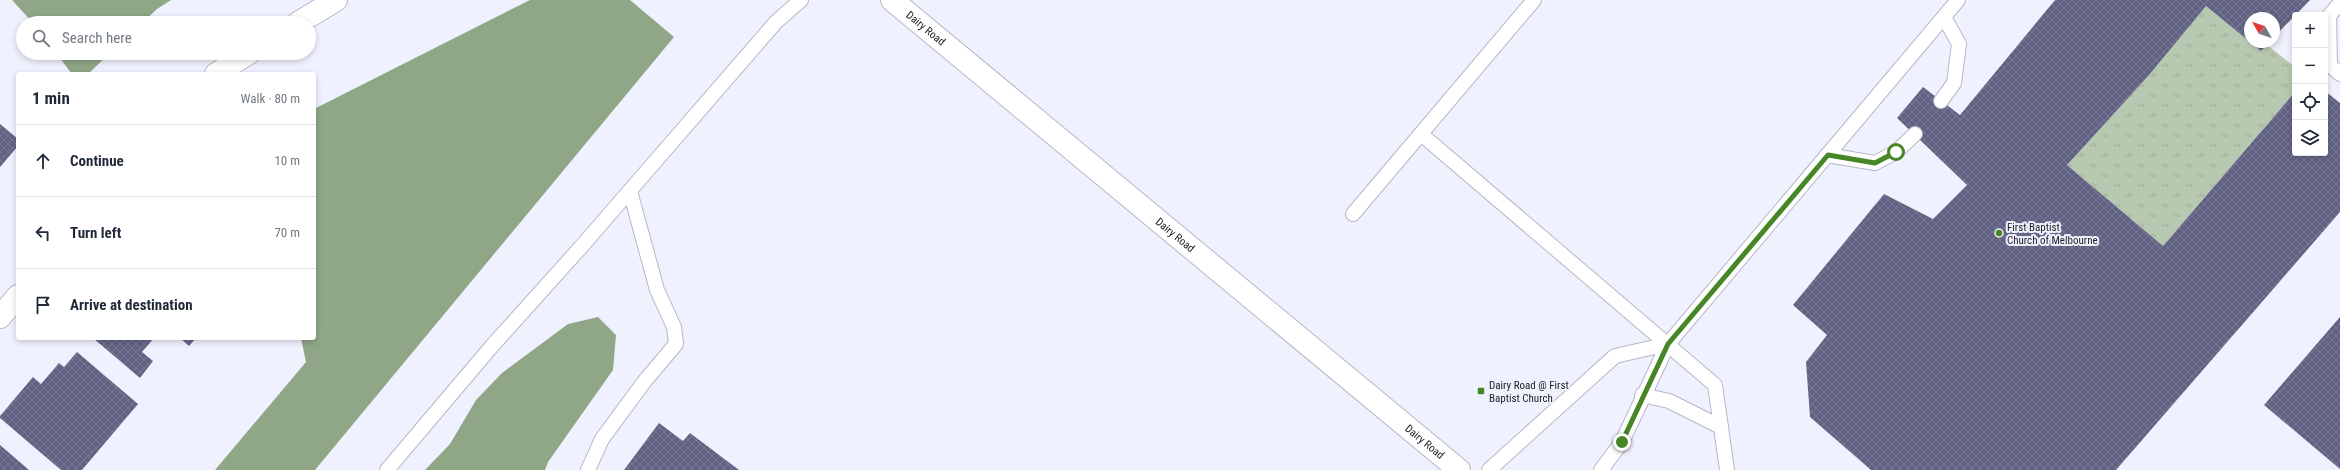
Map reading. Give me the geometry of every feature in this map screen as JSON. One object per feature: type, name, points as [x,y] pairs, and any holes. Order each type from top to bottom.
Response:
[{"type":"street","points":[[310,16],[336,0]]},
{"type":"street","name":"Dairy Road","points":[[892,0],[1459,470]]},
{"type":"street","points":[[219,72],[238,60]]},
{"type":"street","points":[[0,317],[16,298]]},
{"type":"lane","points":[[387,470],[492,346],[630,191],[776,22],[801,0]]},
{"type":"lane","points":[[1353,214],[1534,0]]},
{"type":"lane","points":[[1601,470],[1622,442],[1642,395],[1668,344],[1958,0]]},
{"type":"lane","points":[[2340,3],[2329,16],[2330,65],[2340,74]]},
{"type":"lane","points":[[1941,101],[1954,83],[1959,44],[1944,17]]},
{"type":"lane","points":[[1420,134],[1715,385],[1727,470]]},
{"type":"lane","points":[[1828,155],[1875,163],[1896,152],[1915,134]]},
{"type":"lane","points":[[588,470],[602,439],[644,382],[676,344],[674,327],[656,290],[630,191]]},
{"type":"lane","points":[[1490,470],[1615,356],[1668,344]]},
{"type":"lane","points":[[1642,395],[1669,401],[1721,427]]},
{"type":"green space","points":[[2206,6],[2244,37],[2244,48],[2257,48],[2261,51],[2264,48],[2271,48],[2292,65],[2292,96],[2163,246],[2067,165]]},
{"type":"shaded area","points":[[12,0],[171,0],[150,16],[27,16]]},
{"type":"shaded area","points":[[530,0],[630,0],[674,37],[315,470],[215,470],[306,362],[301,340],[316,340],[316,108]]},
{"type":"shaded area","points":[[61,60],[103,60],[90,72],[70,72]]},
{"type":"shaded area","points":[[598,317],[616,335],[613,370],[548,462],[545,470],[425,470],[450,444],[476,400],[502,373],[568,324]]},
{"type":"building","name":"First Baptist Church of Melbourne","points":[[2055,0],[2310,0],[2298,12],[2292,12],[2292,18],[2280,31],[2280,12],[2244,12],[2244,37],[2206,6],[2149,75],[2067,165],[2163,246],[2292,96],[2292,156],[2328,156],[2328,93],[2340,103],[2340,212],[2116,470],[1871,470],[1810,417],[1806,362],[1827,335],[1793,305],[1884,194],[1933,219],[1967,185],[1897,118],[1923,87],[1960,115]]},
{"type":"building","points":[[0,124],[16,137],[16,148],[0,167]]},
{"type":"building","points":[[2340,317],[2340,469],[2264,405]]},
{"type":"building","points":[[95,340],[152,340],[142,352],[153,361],[140,378]]},
{"type":"building","points":[[182,340],[194,340],[189,346]]},
{"type":"building","points":[[77,352],[138,404],[82,470],[61,470],[0,418],[0,416],[33,377],[41,384],[59,363],[64,367]]},
{"type":"building","points":[[659,423],[683,441],[690,433],[739,470],[624,470]]},
{"type":"building","points":[[0,445],[29,470],[0,470]]},
{"type":"place","name":"First Baptist Church of Melbourne","points":[[1999,233]]},
{"type":"place","name":"Dairy Road @ First Baptist Church","points":[[1481,391]]},
{"type":"route","points":[[1622,442],[1642,395],[1668,344],[1828,155],[1875,163],[1896,152]]}]
